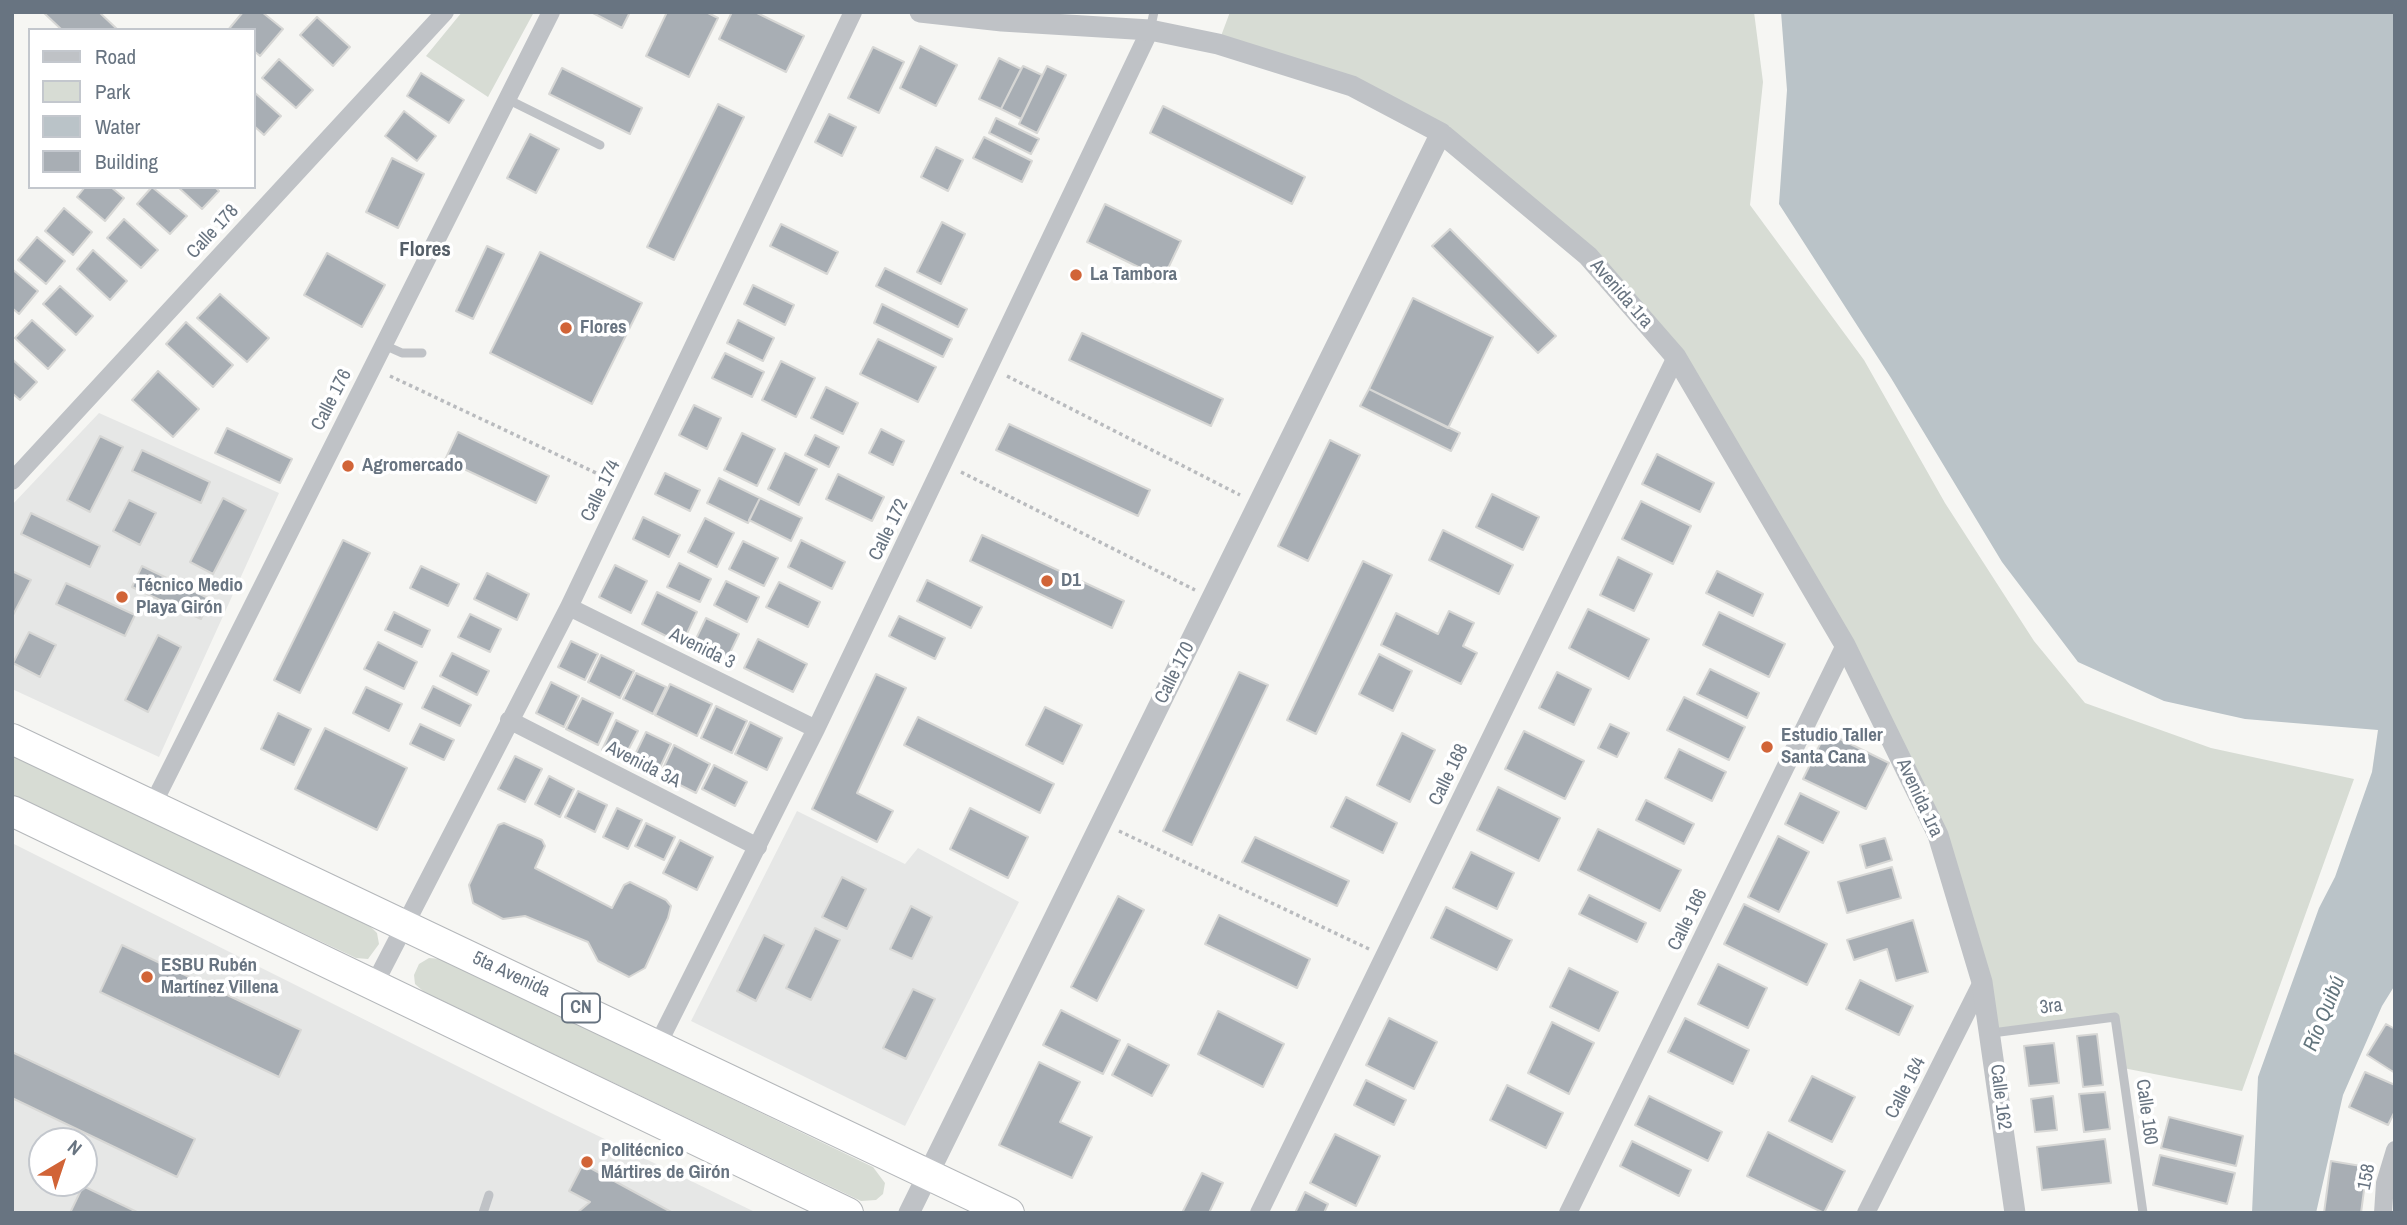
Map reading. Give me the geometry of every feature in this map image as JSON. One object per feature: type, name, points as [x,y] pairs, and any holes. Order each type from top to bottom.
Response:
[{"type":"highway","name":"5ta Avenida","points":[[12,739],[1009,1213]]},
{"type":"highway","points":[[12,811],[375,983],[848,1213]]},
{"type":"street","name":"Calle 178","points":[[12,481],[445,12]]},
{"type":"street","name":"Calle 176","points":[[152,806],[551,12]]},
{"type":"street","name":"Calle 174","points":[[375,983],[569,607],[853,12]]},
{"type":"street","name":"Avenida 1ra","points":[[920,12],[1002,21],[1152,21],[1352,86],[1441,133],[1588,256],[1676,357],[1845,645],[1938,835],[1982,982]]},
{"type":"street","name":"Calle 172","points":[[658,1044],[817,729],[1152,21]]},
{"type":"street","name":"Calle 170","points":[[909,1213],[1441,133]]},
{"type":"street","name":"Calle 168","points":[[1259,1213],[1676,357]]},
{"type":"street","name":"Avenida 3","points":[[569,607],[817,729]]},
{"type":"street","name":"Calle 166","points":[[1569,1213],[1845,645]]},
{"type":"street","name":"Avenida 3A","points":[[509,720],[758,847]]},
{"type":"street","name":"Calle 162","points":[[1982,982],[1992,1033],[2015,1213]]},
{"type":"street","name":"Calle 164","points":[[1866,1213],[1982,982]]},
{"type":"street","name":"158","points":[[2383,1213],[2385,1183],[2395,1150]]},
{"type":"lane","points":[[508,99],[600,145]]},
{"type":"lane","points":[[384,345],[402,353],[422,353]]},
{"type":"lane","name":"3ra","points":[[1992,1033],[2115,1017]]},
{"type":"lane","name":"Calle 160","points":[[2115,1017],[2143,1213]]},
{"type":"lane","points":[[484,1213],[489,1195]]},
{"type":"path","points":[[989,367],[1258,505]]},
{"type":"path","points":[[372,368],[626,487]]},
{"type":"path","points":[[944,463],[1212,598]]},
{"type":"path","points":[[1101,823],[1384,956]]},
{"type":"shaded area","name":"Técnico Medio Playa Girón","points":[[99,413],[279,493],[159,757],[12,689],[12,505]]},
{"type":"shaded area","points":[[797,811],[905,864],[918,848],[1019,902],[905,1126],[691,1021]]},
{"type":"shaded area","name":"ESBU Rubén Martínez Villena","points":[[12,843],[549,1112],[757,1213],[12,1213]]},
{"type":"green space","points":[[462,12],[534,12],[488,97],[426,56]]},
{"type":"green space","points":[[1230,12],[1754,12],[1763,82],[1750,205],[1864,360],[1945,503],[2034,641],[2085,703],[2211,748],[2354,779],[2242,1091],[2123,1068],[2115,1017],[1992,1033],[1938,835],[1676,357],[1588,256],[1441,133],[1352,86],[1218,44]]},
{"type":"green space","points":[[12,755],[367,923],[377,933],[379,944],[368,959],[356,958],[12,796]]},
{"type":"green space","points":[[429,958],[442,959],[873,1167],[885,1183],[883,1194],[876,1200],[861,1201],[424,992],[415,984],[414,975],[419,964]]},
{"type":"water","name":"Río Quibú","points":[[1781,12],[2395,12],[2395,985],[2382,1006],[2343,1095],[2316,1213],[2252,1213],[2258,1077],[2319,908],[2335,877],[2372,772],[2378,730],[2245,719],[2164,701],[2078,662],[2002,562],[1891,378],[1779,204],[1787,90]]},
{"type":"building","points":[[43,12],[99,12],[116,28],[60,28]]},
{"type":"building","points":[[243,12],[262,12],[283,29],[260,56],[256,53],[256,28],[230,28]]},
{"type":"building","points":[[591,12],[630,12],[622,28]]},
{"type":"building","points":[[667,12],[706,12],[718,18],[689,77],[646,56]]},
{"type":"building","points":[[732,12],[755,12],[804,36],[786,72],[719,39]]},
{"type":"building","points":[[317,17],[350,47],[333,66],[300,35]]},
{"type":"building","points":[[920,46],[957,65],[936,106],[900,88]]},
{"type":"building","points":[[873,47],[904,62],[879,113],[848,98]]},
{"type":"building","points":[[999,58],[1021,69],[1001,109],[979,99]]},
{"type":"building","points":[[279,59],[313,90],[296,108],[262,78]]},
{"type":"building","points":[[1023,66],[1042,75],[1021,119],[1001,109]]},
{"type":"building","points":[[1047,66],[1066,75],[1037,133],[1019,124]]},
{"type":"building","points":[[562,68],[642,108],[630,134],[549,94]]},
{"type":"building","points":[[421,73],[464,100],[449,123],[407,96]]},
{"type":"building","points":[[256,94],[281,116],[264,135],[256,128]]},
{"type":"building","points":[[718,104],[744,117],[674,260],[647,247]]},
{"type":"building","points":[[1163,106],[1305,177],[1292,204],[1150,133]]},
{"type":"building","points":[[404,111],[436,136],[417,161],[385,136]]},
{"type":"building","points":[[829,114],[856,127],[842,156],[815,142]]},
{"type":"building","points":[[996,118],[1039,139],[1031,154],[989,133]]},
{"type":"building","points":[[530,134],[559,149],[536,193],[507,178]]},
{"type":"building","points":[[984,137],[1032,161],[1022,182],[973,158]]},
{"type":"building","points":[[936,147],[963,160],[948,191],[921,177]]},
{"type":"building","points":[[392,158],[424,174],[398,228],[366,212]]},
{"type":"building","points":[[83,189],[113,189],[124,198],[105,221],[77,197]]},
{"type":"building","points":[[150,189],[154,189],[187,216],[170,234],[137,204]]},
{"type":"building","points":[[180,189],[217,189],[219,191],[202,209]]},
{"type":"building","points":[[1105,204],[1181,241],[1163,279],[1087,242]]},
{"type":"building","points":[[64,208],[92,232],[73,255],[45,231]]},
{"type":"building","points":[[124,219],[158,250],[141,268],[107,238]]},
{"type":"building","points":[[942,222],[965,234],[941,284],[917,272]]},
{"type":"building","points":[[781,224],[838,252],[827,274],[770,246]]},
{"type":"building","points":[[1450,229],[1556,336],[1538,353],[1432,246]]},
{"type":"building","points":[[37,237],[65,261],[46,284],[18,260]]},
{"type":"building","points":[[487,246],[504,254],[473,319],[456,311]]},
{"type":"building","points":[[93,250],[127,281],[110,300],[77,269]]},
{"type":"building","name":"Flores","points":[[540,252],[642,303],[592,404],[490,353]]},
{"type":"building","points":[[327,253],[385,285],[362,327],[304,295]]},
{"type":"building","points":[[885,268],[967,309],[958,327],[876,286]]},
{"type":"building","points":[[12,269],[38,291],[19,314],[12,308]]},
{"type":"building","points":[[753,285],[794,305],[785,325],[744,304]]},
{"type":"building","points":[[60,286],[93,316],[76,335],[43,304]]},
{"type":"building","points":[[220,294],[269,338],[247,362],[197,318]]},
{"type":"building","points":[[1413,298],[1493,337],[1448,428],[1369,389]]},
{"type":"building","points":[[882,304],[952,339],[943,357],[874,323]]},
{"type":"building","points":[[32,320],[65,350],[48,369],[15,338]]},
{"type":"building","points":[[738,320],[774,338],[763,361],[727,343]]},
{"type":"building","points":[[186,322],[233,365],[213,387],[166,344]]},
{"type":"building","points":[[1082,333],[1223,399],[1211,426],[1069,360]]},
{"type":"building","points":[[878,339],[936,367],[918,402],[860,374]]},
{"type":"building","points":[[725,353],[764,372],[752,397],[712,378]]},
{"type":"building","points":[[12,359],[37,382],[20,400],[12,393]]},
{"type":"building","points":[[781,361],[815,378],[796,417],[762,400]]},
{"type":"building","points":[[158,371],[199,409],[173,437],[132,400]]},
{"type":"building","points":[[826,387],[858,403],[843,434],[811,418]]},
{"type":"building","points":[[1369,389],[1460,433],[1451,451],[1360,406]]},
{"type":"building","points":[[694,405],[721,418],[707,449],[679,435]]},
{"type":"building","points":[[1009,424],[1150,490],[1138,516],[996,450]]},
{"type":"building","points":[[227,428],[292,459],[280,483],[215,453]]},
{"type":"building","points":[[881,429],[904,441],[893,465],[869,453]]},
{"type":"building","points":[[458,432],[549,476],[536,503],[445,460]]},
{"type":"building","points":[[742,433],[775,449],[757,486],[724,470]]},
{"type":"building","points":[[815,435],[839,447],[829,467],[805,455]]},
{"type":"building","points":[[100,436],[123,447],[90,512],[67,500]]},
{"type":"building","points":[[1330,440],[1360,455],[1308,561],[1278,546]]},
{"type":"building","points":[[142,450],[210,482],[201,503],[132,471]]},
{"type":"building","points":[[785,453],[817,469],[799,505],[768,489]]},
{"type":"building","points":[[1657,454],[1714,483],[1700,512],[1642,484]]},
{"type":"building","points":[[665,473],[700,490],[690,511],[655,494]]},
{"type":"building","points":[[838,474],[884,497],[872,521],[826,499]]},
{"type":"building","points":[[719,478],[760,498],[748,523],[707,503]]},
{"type":"building","points":[[1492,494],[1539,517],[1523,550],[1476,527]]},
{"type":"building","points":[[223,498],[246,510],[213,574],[190,562]]},
{"type":"building","points":[[760,498],[802,518],[791,541],[749,520]]},
{"type":"building","points":[[129,500],[156,513],[140,545],[113,531]]},
{"type":"building","points":[[1641,501],[1691,526],[1673,564],[1622,539]]},
{"type":"building","points":[[31,513],[100,546],[90,567],[21,534]]},
{"type":"building","points":[[643,517],[680,535],[669,557],[633,539]]},
{"type":"building","points":[[705,518],[734,533],[717,567],[688,552]]},
{"type":"building","points":[[1443,530],[1513,565],[1499,594],[1429,560]]},
{"type":"building","name":"D1","points":[[982,535],[1124,601],[1112,628],[970,561]]},
{"type":"building","points":[[343,540],[370,553],[300,693],[274,680]]},
{"type":"building","points":[[801,540],[845,562],[832,589],[788,567]]},
{"type":"building","points":[[743,541],[778,558],[764,586],[729,569]]},
{"type":"building","points":[[1618,557],[1652,574],[1634,611],[1600,595]]},
{"type":"building","points":[[1363,561],[1392,575],[1316,734],[1287,720]]},
{"type":"building","points":[[679,563],[711,579],[700,602],[667,587]]},
{"type":"building","points":[[615,565],[647,581],[631,613],[599,597]]},
{"type":"building","points":[[142,566],[210,599],[201,619],[132,587]]},
{"type":"building","points":[[421,566],[459,584],[448,606],[410,588]]},
{"type":"building","points":[[12,571],[31,580],[12,617]]},
{"type":"building","points":[[1717,571],[1763,594],[1753,616],[1706,593]]},
{"type":"building","points":[[487,573],[529,594],[517,620],[474,599]]},
{"type":"building","points":[[927,580],[982,607],[971,628],[917,601]]},
{"type":"building","points":[[726,581],[759,597],[747,622],[714,605]]},
{"type":"building","points":[[779,582],[820,602],[808,627],[766,607]]},
{"type":"building","points":[[66,583],[135,615],[125,636],[56,604]]},
{"type":"building","points":[[657,592],[697,612],[682,644],[642,624]]},
{"type":"building","points":[[1588,609],[1649,639],[1629,679],[1569,648]]},
{"type":"building","points":[[1449,611],[1474,623],[1463,646],[1477,653],[1461,684],[1381,645],[1396,613],[1438,634]]},
{"type":"building","points":[[394,612],[430,630],[422,647],[385,630]]},
{"type":"building","points":[[1719,612],[1785,644],[1769,677],[1703,645]]},
{"type":"building","points":[[470,614],[501,629],[490,652],[458,637]]},
{"type":"building","points":[[899,616],[945,638],[935,659],[889,636]]},
{"type":"building","points":[[706,618],[739,634],[727,659],[694,643]]},
{"type":"building","points":[[29,632],[56,645],[40,677],[13,663]]},
{"type":"building","points":[[158,635],[181,647],[148,712],[125,700]]},
{"type":"building","points":[[758,639],[807,664],[793,692],[744,668]]},
{"type":"building","points":[[571,641],[598,654],[585,680],[558,667]]},
{"type":"building","points":[[378,642],[417,662],[404,689],[364,669]]},
{"type":"building","points":[[452,653],[489,671],[477,695],[440,676]]},
{"type":"building","points":[[1379,654],[1412,671],[1393,711],[1359,694]]},
{"type":"building","points":[[601,655],[634,671],[620,698],[588,682]]},
{"type":"building","points":[[1710,669],[1759,693],[1747,718],[1697,694]]},
{"type":"building","points":[[1239,672],[1268,685],[1192,845],[1163,831]]},
{"type":"building","points":[[1557,672],[1591,689],[1574,725],[1539,708]]},
{"type":"building","points":[[636,673],[666,687],[653,714],[623,699]]},
{"type":"building","points":[[876,674],[906,688],[857,793],[893,811],[877,842],[812,809]]},
{"type":"building","points":[[551,682],[579,696],[564,727],[536,713]]},
{"type":"building","points":[[670,684],[712,704],[697,736],[655,715]]},
{"type":"building","points":[[433,686],[471,705],[460,726],[422,708]]},
{"type":"building","points":[[366,687],[402,704],[389,731],[353,713]]},
{"type":"building","points":[[1684,697],[1745,727],[1729,760],[1667,730]]},
{"type":"building","points":[[582,698],[613,713],[598,745],[566,729]]},
{"type":"building","points":[[716,706],[747,721],[732,753],[701,738]]},
{"type":"building","points":[[1045,707],[1082,725],[1063,764],[1026,745]]},
{"type":"building","points":[[278,713],[311,729],[294,765],[261,749]]},
{"type":"building","points":[[918,717],[1054,784],[1040,813],[904,745]]},
{"type":"building","points":[[616,720],[638,731],[623,760],[602,750]]},
{"type":"building","points":[[750,722],[782,738],[767,770],[735,754]]},
{"type":"building","points":[[420,724],[454,740],[444,760],[410,744]]},
{"type":"building","points":[[1610,724],[1629,733],[1617,757],[1598,748]]},
{"type":"building","points":[[325,728],[407,768],[377,830],[295,789]]},
{"type":"building","points":[[1524,731],[1584,761],[1565,799],[1505,769]]},
{"type":"building","points":[[646,732],[671,744],[657,774],[632,761]]},
{"type":"building","points":[[1826,732],[1889,763],[1866,809],[1803,779]]},
{"type":"building","points":[[1402,733],[1435,750],[1410,802],[1377,785]]},
{"type":"building","points":[[674,745],[710,764],[696,793],[660,775]]},
{"type":"building","points":[[1679,749],[1726,772],[1712,801],[1665,778]]},
{"type":"building","points":[[515,756],[542,769],[525,802],[498,789]]},
{"type":"building","points":[[714,765],[747,782],[735,806],[702,789]]},
{"type":"building","points":[[549,776],[574,789],[560,817],[535,804]]},
{"type":"building","points":[[1498,787],[1560,818],[1539,861],[1477,830]]},
{"type":"building","points":[[578,791],[607,805],[595,832],[565,817]]},
{"type":"building","points":[[1800,793],[1839,812],[1823,843],[1785,824]]},
{"type":"building","points":[[1346,797],[1397,823],[1383,853],[1331,827]]},
{"type":"building","points":[[1646,800],[1694,824],[1684,844],[1636,820]]},
{"type":"building","points":[[617,808],[642,820],[628,849],[603,837]]},
{"type":"building","points":[[970,808],[1028,837],[1008,878],[950,849]]},
{"type":"building","points":[[504,823],[542,840],[545,846],[535,868],[612,908],[624,885],[630,882],[666,900],[671,906],[668,918],[645,968],[629,977],[598,961],[588,942],[525,916],[503,919],[473,903],[469,885],[498,825]]},
{"type":"building","points":[[646,823],[675,837],[664,860],[635,846]]},
{"type":"building","points":[[1598,829],[1681,870],[1660,911],[1578,870]]},
{"type":"building","points":[[1778,836],[1809,852],[1779,912],[1748,897]]},
{"type":"building","points":[[1255,837],[1349,881],[1337,906],[1242,862]]},
{"type":"building","points":[[1885,838],[1892,860],[1866,868],[1860,845]]},
{"type":"building","points":[[680,840],[713,857],[697,890],[663,873]]},
{"type":"building","points":[[1471,852],[1514,873],[1497,909],[1453,888]]},
{"type":"building","points":[[1892,867],[1901,898],[1847,913],[1838,882]]},
{"type":"building","points":[[842,877],[866,889],[847,929],[822,917]]},
{"type":"building","points":[[1589,895],[1646,923],[1637,942],[1579,914]]},
{"type":"building","points":[[1118,896],[1144,910],[1097,1001],[1071,987]]},
{"type":"building","points":[[1744,904],[1827,944],[1807,985],[1724,944]]},
{"type":"building","points":[[911,906],[932,917],[912,959],[890,949]]},
{"type":"building","points":[[1446,907],[1512,940],[1497,970],[1431,938]]},
{"type":"building","points":[[1219,915],[1310,959],[1297,988],[1205,944]]},
{"type":"building","points":[[1913,920],[1928,972],[1896,981],[1887,949],[1854,960],[1847,940]]},
{"type":"building","points":[[815,928],[840,940],[811,1000],[786,988]]},
{"type":"building","points":[[764,935],[784,945],[756,1001],[737,991]]},
{"type":"building","points":[[122,945],[301,1030],[279,1077],[100,992]]},
{"type":"building","points":[[1718,964],[1767,988],[1748,1028],[1698,1004]]},
{"type":"building","points":[[1569,968],[1618,992],[1599,1031],[1550,1007]]},
{"type":"building","points":[[1860,980],[1913,1006],[1899,1035],[1846,1009]]},
{"type":"building","points":[[913,989],[935,999],[906,1059],[883,1048]]},
{"type":"building","points":[[1061,1010],[1120,1040],[1103,1074],[1043,1045]]},
{"type":"building","points":[[1218,1011],[1284,1044],[1263,1087],[1198,1054]]},
{"type":"building","points":[[1389,1018],[1437,1042],[1414,1089],[1366,1065]]},
{"type":"building","points":[[1685,1018],[1749,1050],[1733,1084],[1668,1052]]},
{"type":"building","points":[[1552,1022],[1594,1043],[1569,1094],[1528,1073]]},
{"type":"building","points":[[2386,1024],[2395,1029],[2395,1073],[2367,1055]]},
{"type":"building","points":[[2097,1034],[2103,1085],[2083,1087],[2077,1036]]},
{"type":"building","points":[[2054,1043],[2059,1083],[2029,1086],[2024,1046]]},
{"type":"building","points":[[1128,1044],[1169,1065],[1152,1096],[1112,1075]]},
{"type":"building","points":[[12,1052],[195,1139],[177,1177],[98,1139],[98,1127],[73,1127],[12,1098]]},
{"type":"building","points":[[1039,1062],[1080,1082],[1060,1122],[1092,1137],[1072,1178],[999,1145]]},
{"type":"building","points":[[2365,1072],[2395,1085],[2395,1111],[2388,1125],[2349,1107]]},
{"type":"building","points":[[1812,1076],[1855,1097],[1832,1142],[1789,1121]]},
{"type":"building","points":[[1366,1080],[1406,1100],[1394,1125],[1354,1105]]},
{"type":"building","points":[[1507,1085],[1563,1113],[1546,1148],[1490,1120]]},
{"type":"building","points":[[2105,1092],[2110,1129],[2084,1132],[2079,1094]]},
{"type":"building","points":[[1649,1096],[1722,1132],[1708,1161],[1635,1125]]},
{"type":"building","points":[[2053,1096],[2057,1130],[2035,1132],[2031,1099]]},
{"type":"building","points":[[2169,1117],[2243,1136],[2236,1166],[2161,1148]]},
{"type":"building","points":[[1768,1132],[1845,1171],[1824,1213],[1747,1176]]},
{"type":"building","points":[[1335,1134],[1380,1156],[1356,1206],[1310,1183]]},
{"type":"building","points":[[2105,1139],[2111,1183],[2042,1190],[2037,1147]]},
{"type":"building","points":[[1632,1141],[1691,1170],[1679,1196],[1620,1166]]},
{"type":"building","points":[[2160,1155],[2235,1173],[2227,1204],[2153,1185]]},
{"type":"building","points":[[2331,1161],[2367,1167],[2361,1213],[2324,1213]]},
{"type":"building","points":[[583,1164],[673,1213],[577,1213],[590,1202],[569,1191]]},
{"type":"building","points":[[1202,1173],[1223,1183],[1209,1213],[1182,1213]]},
{"type":"building","points":[[1305,1192],[1328,1204],[1324,1213],[1295,1213]]},
{"type":"building","points":[[98,1193],[139,1213],[70,1213],[78,1197],[98,1197]]},
{"type":"place","name":"La Tambora","points":[[1076,275]]},
{"type":"place","name":"Flores","points":[[566,328]]},
{"type":"place","name":"Agromercado","points":[[348,466]]},
{"type":"place","name":"D1","points":[[1047,581]]},
{"type":"place","name":"Técnico Medio Playa Girón","points":[[122,597]]},
{"type":"place","name":"Estudio Taller Santa Cana","points":[[1767,747]]},
{"type":"place","name":"ESBU Rubén Martínez Villena","points":[[147,977]]},
{"type":"place","name":"Politécnico Mártires de Girón","points":[[587,1162]]},
{"type":"district","name":"Flores","points":[[425,250]]}]
